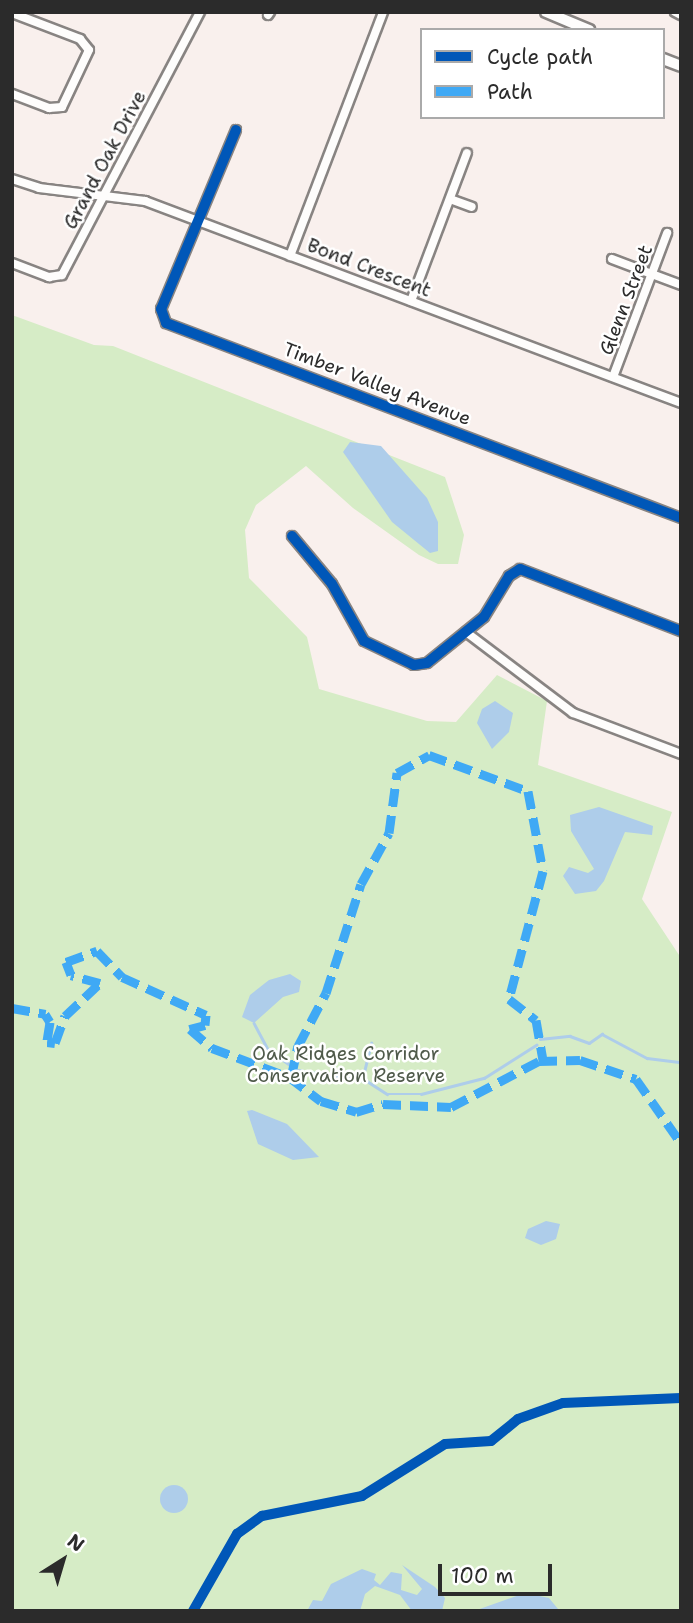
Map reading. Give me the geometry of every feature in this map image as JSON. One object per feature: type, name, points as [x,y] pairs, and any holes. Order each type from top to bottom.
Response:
[{"type":"main road","points":[[546,12],[584,28]]},
{"type":"street","name":"Grand Oak Drive","points":[[12,263],[49,277],[62,275],[200,12]]},
{"type":"street","name":"Bond Crescent","points":[[383,12],[290,256],[681,402]]},
{"type":"street","points":[[675,12],[681,15]]},
{"type":"street","points":[[12,13],[80,39],[89,50],[62,107],[49,108],[12,94]]},
{"type":"street","name":"Timber Valley Avenue","points":[[236,130],[196,220],[161,309],[170,326],[681,518]]},
{"type":"street","points":[[411,301],[467,153]]},
{"type":"street","points":[[12,179],[39,188],[106,193],[196,220],[290,256]]},
{"type":"street","points":[[450,199],[472,207]]},
{"type":"street","name":"Glenn Street","points":[[613,377],[667,233]]},
{"type":"street","points":[[611,259],[681,285]]},
{"type":"street","points":[[292,536],[332,584],[357,633],[382,652],[424,665],[495,606],[509,576],[520,569],[681,631]]},
{"type":"street","points":[[466,632],[573,713],[681,754]]},
{"type":"green space","name":"Oak Ridges Corridor Conservation Reserve","points":[[12,315],[94,345],[113,346],[445,477],[464,535],[458,564],[438,564],[419,555],[353,508],[306,466],[256,505],[245,530],[249,578],[307,637],[319,689],[427,721],[456,722],[497,675],[547,701],[538,765],[672,812],[642,899],[681,958],[681,1611],[12,1611]]},
{"type":"water","points":[[350,442],[381,446],[427,498],[438,522],[438,551],[430,553],[392,522],[343,452]]},
{"type":"water","points":[[495,701],[513,713],[509,732],[492,749],[477,723],[482,709]]},
{"type":"water","points":[[599,807],[653,826],[652,835],[625,832],[604,881],[596,891],[575,894],[563,876],[569,867],[588,873],[594,869],[571,831],[570,815]]},
{"type":"water","points":[[290,974],[301,981],[299,992],[283,997],[254,1023],[242,1017],[250,995],[269,980]]},
{"type":"water","points":[[252,1110],[287,1124],[319,1157],[293,1160],[258,1144],[247,1111]]},
{"type":"water","points":[[546,1221],[560,1224],[556,1239],[541,1245],[525,1238],[528,1229]]},
{"type":"water","points":[[174,1485],[184,1489],[188,1499],[184,1509],[174,1513],[164,1509],[160,1499],[164,1489]]},
{"type":"water","points":[[402,1565],[435,1587],[445,1598],[442,1611],[412,1611],[400,1595],[375,1586],[365,1594],[360,1611],[307,1611],[313,1600],[322,1601],[331,1584],[362,1569],[376,1574],[374,1580],[380,1585],[391,1572],[402,1574],[401,1590],[417,1595],[422,1589]]},
{"type":"water","points":[[525,1593],[549,1598],[558,1609],[474,1611]]},
{"type":"waterway","points":[[254,1023],[268,1049],[291,1066]]},
{"type":"waterway","points":[[540,1039],[570,1036],[589,1043],[602,1034],[647,1058],[681,1062]]},
{"type":"waterway","points":[[362,1080],[371,1043]]},
{"type":"waterway","points":[[298,1070],[367,1081],[387,1094],[421,1094],[484,1078],[536,1045]]},
{"type":"marked path","points":[[291,1078],[298,1046],[326,993],[361,884],[389,833],[397,773],[429,755],[528,791],[543,871],[509,999],[536,1020],[543,1060]]},
{"type":"marked path","points":[[12,1008],[45,1014],[50,1022],[47,1042],[55,1043],[65,1016],[100,983],[71,975],[66,962],[97,951],[122,977],[206,1015],[205,1025],[190,1029],[212,1048],[289,1077],[321,1101],[356,1112],[383,1104],[451,1107],[539,1061],[580,1060],[636,1079],[681,1143]]},
{"type":"cycle path","points":[[236,130],[161,309],[166,323],[681,518]]},
{"type":"cycle path","points":[[292,536],[332,584],[364,641],[414,665],[427,663],[484,617],[509,576],[520,569],[681,631]]},
{"type":"cycle path","points":[[193,1611],[237,1534],[262,1516],[362,1496],[445,1444],[491,1441],[518,1419],[563,1403],[681,1398]]}]
